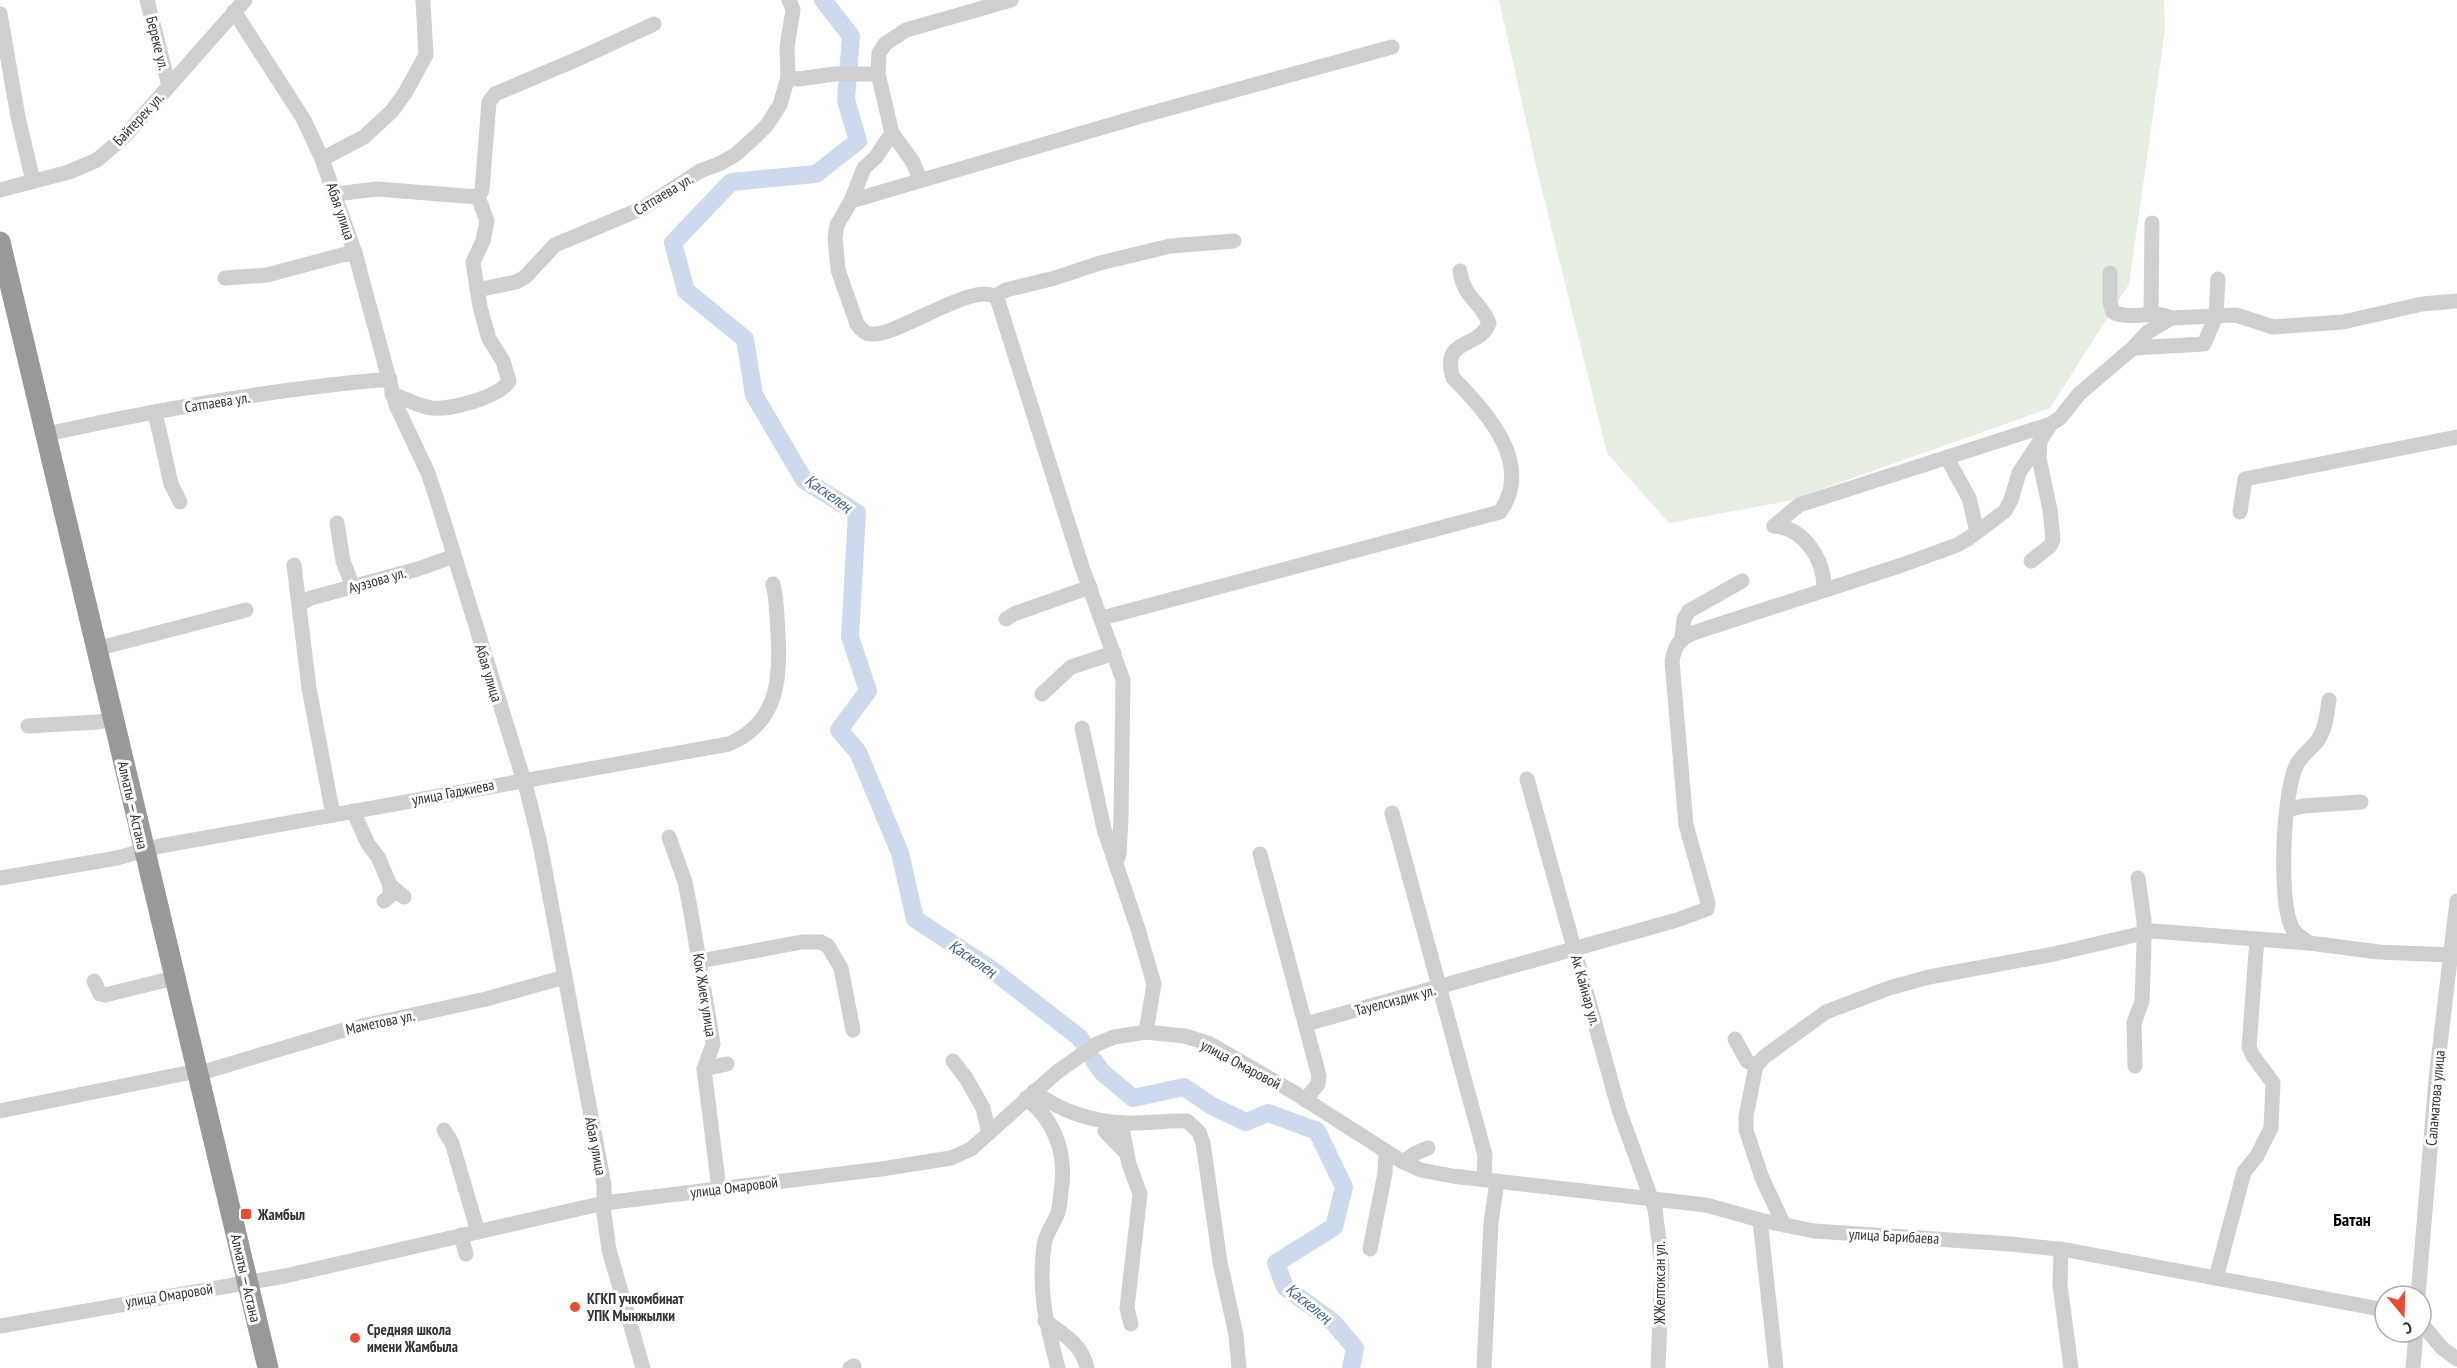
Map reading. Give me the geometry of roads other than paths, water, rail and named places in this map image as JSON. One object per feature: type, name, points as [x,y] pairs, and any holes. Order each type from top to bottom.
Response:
[{"type":"highway","name":"Алматы — Астана","points":[[0,242],[268,1368]]},
{"type":"street","name":"Береке ул.","points":[[147,0],[169,86]]},
{"type":"street","points":[[322,159],[364,137],[392,111],[405,93],[426,55],[423,0]]},
{"type":"street","points":[[789,0],[793,10],[787,47],[793,78],[835,74],[878,74]]},
{"type":"street","points":[[920,180],[913,162],[892,133],[878,74],[879,53],[893,38],[922,24],[1011,0]]},
{"type":"street","name":"Байтерек ул.","points":[[0,190],[69,172],[97,160],[124,137],[240,5]]},
{"type":"street","name":"Абая улица","points":[[240,5],[304,120],[335,194],[355,253],[398,412],[428,474],[523,779],[540,844],[604,1185],[604,1221],[609,1250],[628,1331],[643,1368]]},
{"type":"street","points":[[0,14],[18,117],[33,181]]},
{"type":"street","points":[[335,194],[377,189],[478,197],[482,190],[489,102],[495,94],[654,24]]},
{"type":"street","points":[[851,201],[1392,47]]},
{"type":"street","name":"Сатпаева ул.","points":[[477,290],[516,282],[525,277],[555,245],[643,208],[700,171],[735,155],[767,126],[780,105],[790,95],[793,78]]},
{"type":"street","points":[[892,133],[876,157],[864,168],[851,201],[837,225],[834,248],[838,270],[857,324],[869,335],[879,334],[964,299],[987,294],[995,296],[1006,290],[1055,278],[1100,263],[1170,246],[1234,241]]},
{"type":"street","name":"Сатпаева ул.","points":[[46,434],[228,400],[391,387],[431,408],[454,407],[506,387],[509,381],[503,361],[489,339],[482,319],[477,290],[473,262],[487,228],[485,211],[478,197]]},
{"type":"street","points":[[2151,315],[2152,224]]},
{"type":"street","points":[[225,278],[267,275],[355,253]]},
{"type":"street","points":[[1102,618],[1500,512],[1511,492],[1510,463],[1505,444],[1493,423],[1454,378],[1452,372],[1454,352],[1460,345],[1483,334],[1489,323],[1483,312],[1466,294],[1460,271]]},
{"type":"street","points":[[2110,273],[2110,302],[2114,312],[2123,315],[2171,318],[2236,315],[2273,327],[2343,322],[2422,304],[2457,301]]},
{"type":"street","points":[[2133,348],[2204,344],[2216,316],[2218,279]]},
{"type":"street","points":[[995,296],[1090,587],[1114,653],[1124,690],[1121,819],[1119,854],[1116,863]]},
{"type":"street","points":[[1824,590],[1821,570],[1803,537],[1795,530],[1774,525],[1799,506],[2051,424],[2060,418],[2079,394],[2133,348],[2148,332],[2171,318]]},
{"type":"street","points":[[398,412],[431,408]]},
{"type":"street","points":[[155,412],[171,484],[180,502]]},
{"type":"street","points":[[1682,637],[1957,544],[2005,511],[2011,500],[2019,472],[2051,424]]},
{"type":"street","points":[[2240,512],[2245,479],[2457,437]]},
{"type":"street","points":[[2031,561],[2050,546],[2053,540],[2050,510],[2039,458],[2040,442]]},
{"type":"street","points":[[1947,458],[1969,498],[1977,531]]},
{"type":"street","points":[[337,523],[343,561],[353,587]]},
{"type":"street","name":"Ауэзова ул.","points":[[300,603],[454,556]]},
{"type":"street","points":[[294,566],[309,688],[333,815]]},
{"type":"street","points":[[1392,813],[1441,986],[1702,912],[1708,906],[1686,825],[1672,661],[1674,650],[1682,637],[1684,618],[1689,611],[1742,581]]},
{"type":"street","name":"улица Гаджиева","points":[[0,878],[117,858],[143,850],[523,779],[729,744],[750,732],[766,715],[778,680],[779,638],[773,584]]},
{"type":"street","points":[[1006,619],[1014,614],[1090,587]]},
{"type":"street","points":[[96,649],[246,610]]},
{"type":"street","points":[[1042,694],[1071,667],[1114,653]]},
{"type":"street","points":[[2309,943],[2292,928],[2286,909],[2285,828],[2298,763],[2319,739],[2326,719],[2329,700]]},
{"type":"street","points":[[28,726],[113,719]]},
{"type":"street","points":[[1082,728],[1104,829],[1154,984],[1146,1032]]},
{"type":"street","name":"Ак Кайнар ул.","points":[[1527,779],[1626,1132],[1653,1199]]},
{"type":"street","points":[[2287,810],[2303,806],[2361,802]]},
{"type":"street","points":[[353,811],[368,844],[378,856],[390,885],[390,896],[384,901]]},
{"type":"street","name":"Кок Жиек улица","points":[[669,837],[685,882],[713,1044],[704,1069],[718,1189]]},
{"type":"street","points":[[1260,854],[1319,1076],[1318,1084],[1305,1100]]},
{"type":"street","points":[[2135,1066],[2134,1023],[2142,995],[2144,932],[2138,878]]},
{"type":"street","points":[[390,885],[404,897]]},
{"type":"street","name":"Саламатова улица","points":[[2419,1284],[2436,1079],[2457,901]]},
{"type":"street","points":[[1784,1224],[1762,1178],[1746,1130],[1746,1116],[1756,1066],[1764,1056],[1826,1012],[1928,970],[2054,954],[2144,932],[2196,933],[2379,952],[2451,955]]},
{"type":"street","points":[[2216,1278],[2244,1172],[2257,1156],[2271,1128],[2273,1083],[2249,1047],[2257,939]]},
{"type":"street","points":[[700,961],[802,942],[821,942],[828,946],[841,968],[853,1030]]},
{"type":"street","name":"Маметова ул.","points":[[0,1111],[197,1073],[334,1032],[486,999],[565,977]]},
{"type":"street","points":[[93,981],[100,994],[105,994],[174,978]]},
{"type":"street","name":"Тауелсиздик ул.","points":[[1306,1024],[1441,986],[1490,1181],[1491,1223],[1484,1368]]},
{"type":"street","name":"улица Омаровой","points":[[0,1326],[339,1265],[604,1203],[890,1168],[951,1158],[971,1149],[1030,1094],[1097,1044],[1114,1037],[1146,1032],[1185,1036],[1210,1044],[1250,1065],[1403,1162]]},
{"type":"street","points":[[1735,1039],[1747,1061],[1756,1066]]},
{"type":"street","points":[[953,1061],[966,1078],[983,1108],[989,1133]]},
{"type":"street","points":[[704,1069],[727,1064]]},
{"type":"street","points":[[1030,1094],[1088,1118],[1121,1123],[1187,1121],[1199,1132],[1206,1160],[1220,1262],[1236,1335],[1239,1368]]},
{"type":"street","points":[[1030,1094],[1055,1134],[1060,1148],[1063,1178],[1058,1214],[1046,1235],[1044,1245],[1041,1302],[1058,1368]]},
{"type":"street","points":[[1121,1123],[1128,1157],[1140,1194],[1126,1308],[1131,1324]]},
{"type":"street","points":[[444,1130],[449,1134],[478,1232]]},
{"type":"street","points":[[1105,1131],[1128,1157]]},
{"type":"street","points":[[1403,1162],[1428,1148]]},
{"type":"street","points":[[1370,1249],[1385,1173],[1386,1151]]},
{"type":"street","name":"улица Барибаева","points":[[1403,1162],[1421,1170],[1490,1181],[1706,1205],[1760,1220],[1814,1231],[2061,1249],[2373,1308]]},
{"type":"street","name":"ЖЖелтоксан ул.","points":[[1653,1199],[1658,1220],[1662,1266],[1658,1368]]},
{"type":"street","points":[[1760,1220],[1776,1367]]},
{"type":"street","points":[[461,1235],[466,1254]]},
{"type":"street","points":[[2061,1249],[2060,1285],[2071,1368]]},
{"type":"street","points":[[1046,1321],[1077,1345],[1084,1355],[1087,1368]]},
{"type":"street","points":[[2433,1337],[2442,1348],[2457,1359]]},
{"type":"street","points":[[2413,1368],[2414,1344]]},
{"type":"waterway","name":"Қаскелең","points":[[823,0],[851,36],[846,100],[858,141],[816,174],[731,182],[673,243],[686,291],[745,339],[754,395],[804,480],[857,513],[850,637],[868,691],[839,730],[858,752],[900,853],[915,919],[991,969],[1080,1038],[1085,1046]]},
{"type":"waterway","name":"Қаскелең","points":[[1094,1061],[1102,1072],[1133,1098],[1184,1087],[1212,1106],[1246,1122],[1268,1113],[1317,1131],[1344,1187],[1334,1227],[1276,1263],[1285,1287],[1333,1322],[1355,1348],[1351,1368]]},
{"type":"place","name":"Жамбыл","points":[[246,1214]]},
{"type":"place","name":"КГКП учкомбинат УПК Мынжылки","points":[[575,1307]]},
{"type":"place","name":"Средняя школа имени Жамбыла","points":[[355,1338]]},
{"type":"district","name":"Батан","points":[[2352,1219]]}]
